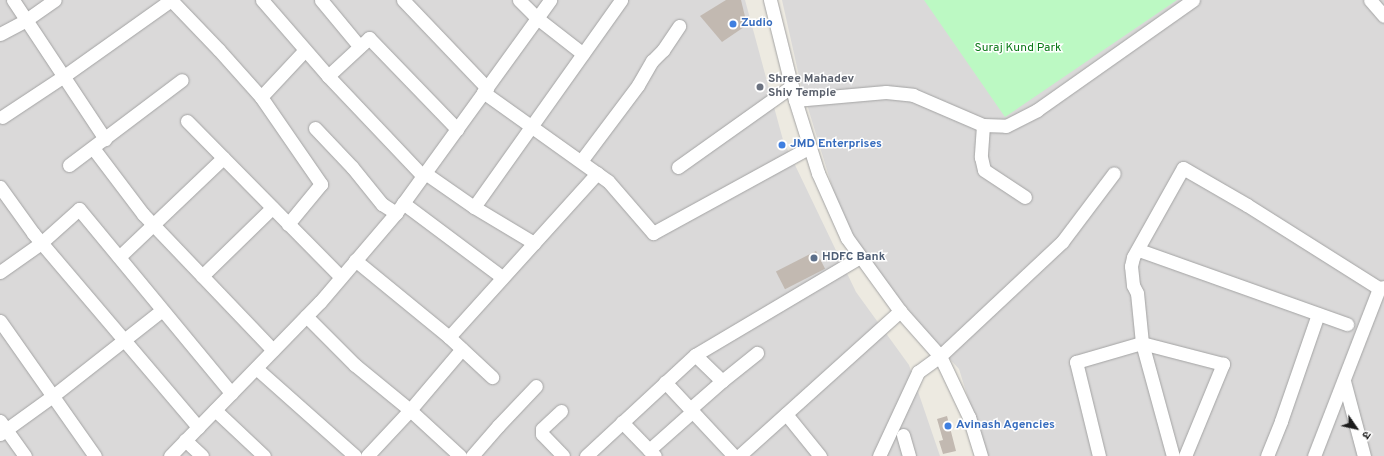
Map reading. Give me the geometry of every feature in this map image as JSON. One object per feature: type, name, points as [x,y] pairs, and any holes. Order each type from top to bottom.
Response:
[{"type":"street","points":[[13,0],[105,139]]},
{"type":"street","points":[[0,34],[26,20],[55,0]]},
{"type":"street","points":[[2,117],[64,76],[171,0],[220,50],[261,97],[321,184],[288,224]]},
{"type":"street","points":[[262,0],[328,76],[424,174],[474,207],[534,243]]},
{"type":"street","points":[[321,0],[359,46]]},
{"type":"street","points":[[403,0],[485,90],[531,126],[608,181],[653,233],[810,147]]},
{"type":"street","points":[[519,0],[537,18],[583,54]]},
{"type":"street","points":[[170,456],[306,316],[396,213],[550,0]]},
{"type":"street","points":[[474,207],[622,0]]},
{"type":"street","points":[[770,0],[795,100],[818,174],[847,238],[900,311],[940,356],[969,417],[981,456]]},
{"type":"street","points":[[795,100],[886,92],[913,95],[983,125],[1006,126],[1037,110],[1193,0]]},
{"type":"street","points":[[1370,0],[1383,11]]},
{"type":"street","points":[[581,161],[638,85],[652,61],[663,50],[679,26]]},
{"type":"street","points":[[328,76],[369,38],[457,129]]},
{"type":"street","points":[[261,97],[305,50]]},
{"type":"street","points":[[68,165],[93,148],[182,80]]},
{"type":"street","points":[[678,167],[792,86]]},
{"type":"street","points":[[187,121],[341,277]]},
{"type":"street","points":[[983,125],[982,157],[984,170],[1025,197]]},
{"type":"street","points":[[315,128],[352,167],[382,204],[396,213]]},
{"type":"street","points":[[93,148],[152,224],[273,350]]},
{"type":"street","points":[[118,256],[223,158]]},
{"type":"street","points":[[1173,456],[1142,343],[1137,293],[1133,285],[1131,266],[1133,257],[1139,250],[1183,168],[1247,205],[1382,288],[1366,318],[1344,380],[1314,456]]},
{"type":"street","points":[[450,337],[502,277],[597,173]]},
{"type":"street","points":[[879,456],[918,372],[940,356],[1062,242],[1114,173]]},
{"type":"street","points":[[2,194],[124,341],[198,427]]},
{"type":"street","points":[[404,203],[502,277]]},
{"type":"street","points":[[0,272],[41,242],[79,208],[232,393]]},
{"type":"street","points":[[202,276],[272,208]]},
{"type":"street","points":[[1139,250],[1347,324]]},
{"type":"street","points":[[586,456],[695,355],[860,257]]},
{"type":"street","points":[[356,260],[450,337],[492,377]]},
{"type":"street","points":[[25,456],[2,428],[54,395],[162,310]]},
{"type":"street","points":[[739,456],[900,311]]},
{"type":"street","points":[[1267,456],[1281,421],[1318,314]]},
{"type":"street","points":[[306,316],[355,365],[410,410],[460,456]]},
{"type":"street","points":[[0,321],[54,395],[95,456]]},
{"type":"street","points":[[1099,456],[1076,362],[1142,343],[1224,364],[1185,456]]},
{"type":"street","points":[[367,456],[410,410],[462,349]]},
{"type":"street","points":[[622,422],[652,453],[691,410],[722,381],[757,353]]},
{"type":"street","points":[[695,355],[722,381]]},
{"type":"street","points":[[256,368],[355,456]]},
{"type":"street","points":[[1344,380],[1364,456]]},
{"type":"street","points":[[665,382],[734,456]]},
{"type":"street","points":[[472,456],[536,386]]},
{"type":"street","points":[[215,410],[264,456]]},
{"type":"street","points":[[562,410],[542,429],[542,434],[563,456]]},
{"type":"street","points":[[786,414],[820,456]]},
{"type":"street","points":[[903,435],[909,456]]},
{"type":"street","points":[[185,440],[202,456]]},
{"type":"shaded area","points":[[0,0],[745,0],[783,140],[856,292],[909,365],[940,456],[0,456]]},
{"type":"shaded area","points":[[782,0],[1384,0],[1384,456],[986,456],[959,369],[933,341],[861,250],[838,206],[801,85]]},
{"type":"green space","name":"Suraj Kund Park","points":[[924,0],[1177,0],[1005,117]]},
{"type":"building","points":[[726,0],[741,0],[747,25],[722,42],[700,16]]},
{"type":"building","points":[[816,251],[825,269],[785,289],[776,271]]},
{"type":"building","points":[[947,416],[956,451],[943,454],[939,441],[943,440],[937,419]]},
{"type":"place","name":"Zudio","points":[[733,24]]},
{"type":"place","name":"Shree Mahadev Shiv Temple","points":[[760,87]]},
{"type":"place","name":"JMD Enterprises","points":[[782,145]]},
{"type":"place","name":"HDFC Bank","points":[[814,258]]},
{"type":"place","name":"Avinash Agencies","points":[[948,426]]}]
